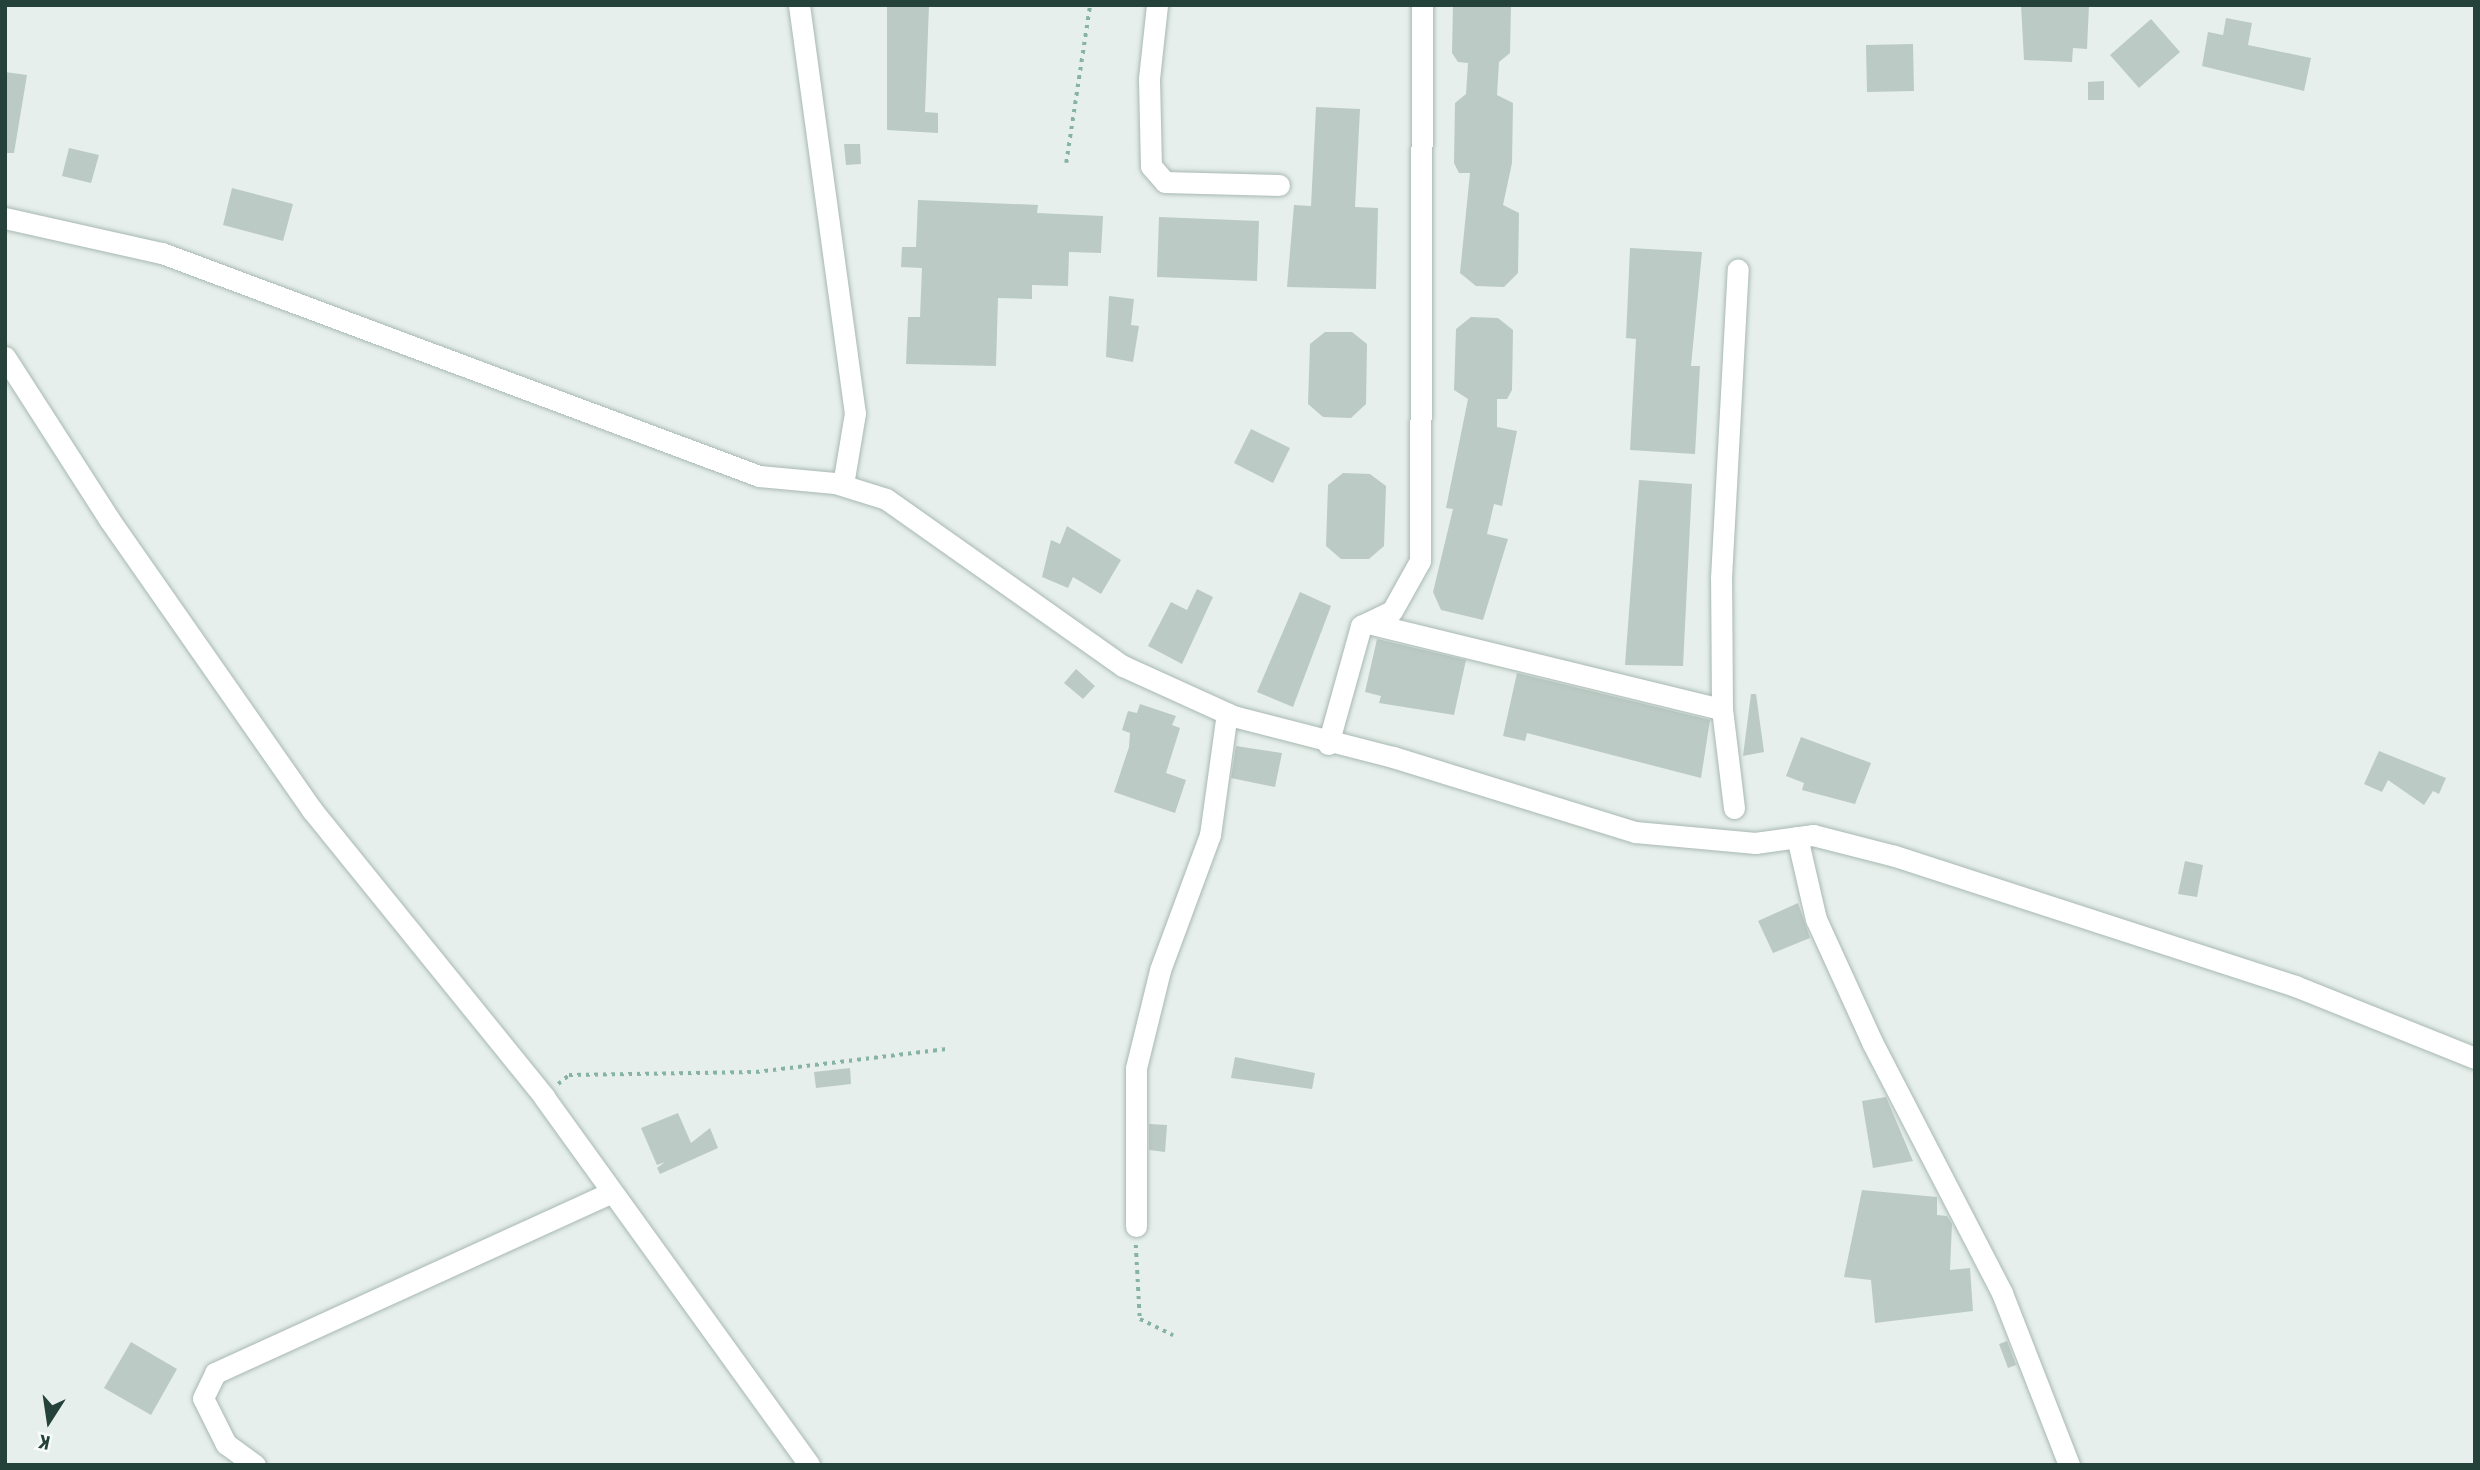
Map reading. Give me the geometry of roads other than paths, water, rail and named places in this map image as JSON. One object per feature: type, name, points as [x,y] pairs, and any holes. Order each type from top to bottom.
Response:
[{"type":"street","points":[[799,5],[855,413],[843,485]]},
{"type":"street","points":[[1157,5],[1149,79],[1151,166],[1165,182],[1279,185]]},
{"type":"street","points":[[1328,744],[1361,626],[1392,611],[1420,561],[1422,5]]},
{"type":"street","points":[[5,218],[162,253],[759,476],[843,485],[887,499],[1123,666],[1227,713],[1328,744],[1393,757],[1635,832],[1755,844],[1813,835],[1895,856],[2295,986],[2475,1058]]},
{"type":"street","points":[[1734,808],[1722,709],[1721,578],[1738,269]]},
{"type":"street","points":[[5,357],[109,519],[312,810],[544,1097],[610,1194],[809,1465]]},
{"type":"street","points":[[1368,623],[1722,709]]},
{"type":"street","points":[[1136,1226],[1136,1068],[1160,970],[1210,835],[1227,713]]},
{"type":"street","points":[[1797,837],[1816,919],[1872,1044],[2002,1293],[2070,1465]]},
{"type":"street","points":[[255,1465],[226,1444],[203,1398],[215,1373],[610,1194]]}]
